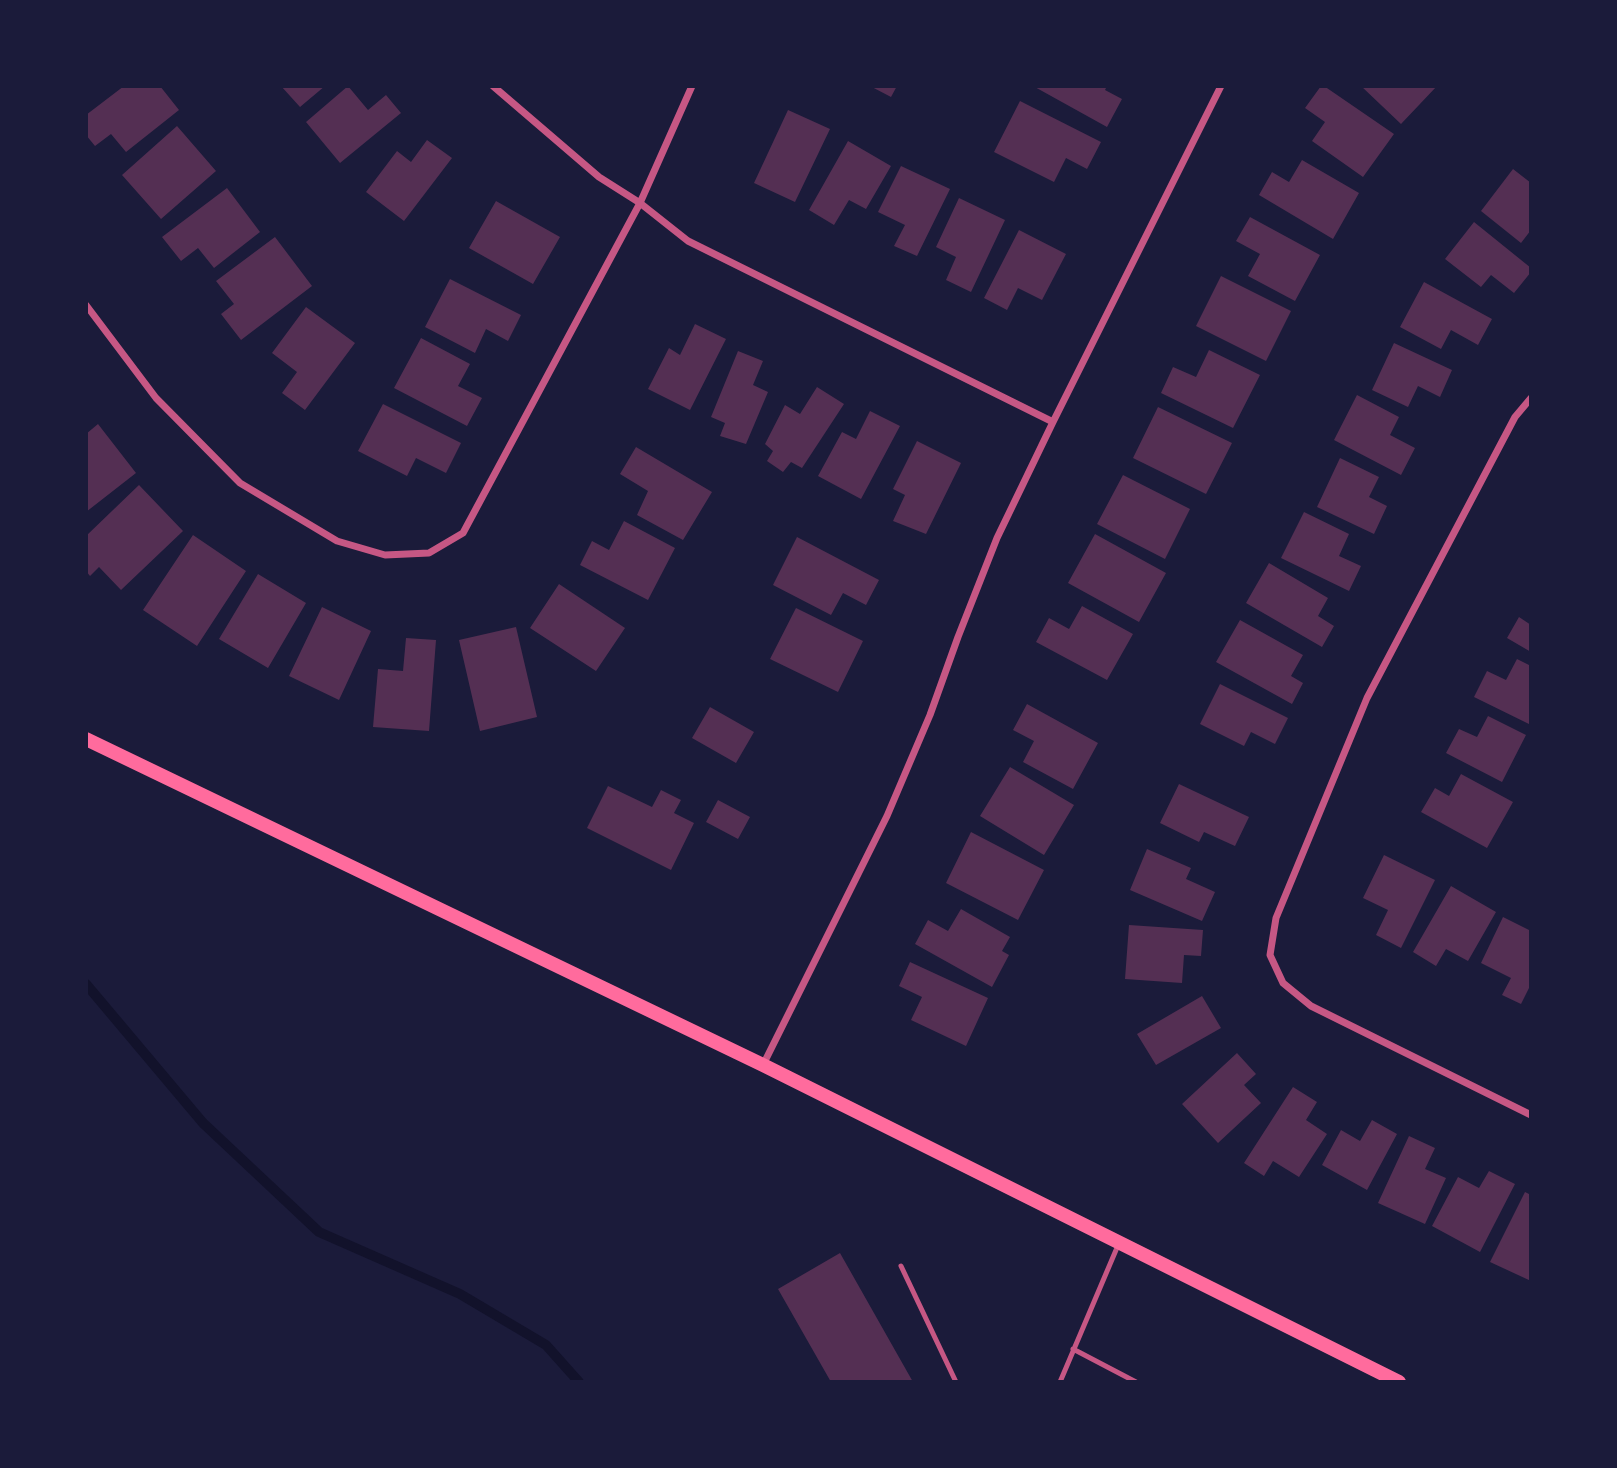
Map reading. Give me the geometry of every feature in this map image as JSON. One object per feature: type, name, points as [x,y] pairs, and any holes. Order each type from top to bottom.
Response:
[{"type":"main road","points":[[86,739],[763,1065],[1399,1382]]},
{"type":"street","points":[[493,86],[599,177],[640,203],[688,241],[1053,422]]},
{"type":"street","points":[[86,304],[156,398],[240,483],[337,541],[384,555],[429,552],[463,533],[640,203],[692,86]]},
{"type":"street","points":[[763,1065],[887,816],[930,715],[997,538],[1221,86]]},
{"type":"street","points":[[1531,398],[1515,417],[1367,698],[1276,918],[1270,955],[1283,983],[1311,1006],[1531,1115]]},
{"type":"lane","points":[[1060,1382],[1119,1242]]},
{"type":"lane","points":[[901,1266],[956,1382]]},
{"type":"lane","points":[[1073,1349],[1136,1382]]},
{"type":"building","points":[[124,86],[160,86],[179,110],[126,152],[111,134],[95,146],[86,135],[86,115]]},
{"type":"building","points":[[281,86],[325,86],[300,107]]},
{"type":"building","points":[[348,86],[368,110],[386,95],[401,113],[340,163],[306,122]]},
{"type":"building","points":[[870,86],[897,86],[891,97]]},
{"type":"building","points":[[1033,86],[1107,86],[1105,90],[1122,99],[1107,127]]},
{"type":"building","points":[[1321,86],[1394,134],[1363,177],[1312,141],[1325,122],[1305,108]]},
{"type":"building","points":[[1361,86],[1437,86],[1401,124]]},
{"type":"building","points":[[1020,101],[1101,142],[1087,169],[1066,158],[1054,182],[994,152]]},
{"type":"building","points":[[788,110],[830,129],[795,202],[754,183]]},
{"type":"building","points":[[177,126],[216,171],[161,219],[122,175]]},
{"type":"building","points":[[427,140],[452,158],[404,221],[366,192],[397,151],[411,162]]},
{"type":"building","points":[[848,141],[891,166],[866,209],[849,200],[834,225],[809,210]]},
{"type":"building","points":[[1302,160],[1359,193],[1333,239],[1259,195],[1272,172],[1289,182]]},
{"type":"building","points":[[901,166],[950,189],[917,256],[894,246],[905,225],[878,212]]},
{"type":"building","points":[[1513,169],[1531,183],[1531,230],[1521,243],[1481,211]]},
{"type":"building","points":[[227,188],[260,232],[214,268],[198,248],[181,261],[162,237]]},
{"type":"building","points":[[959,198],[1005,220],[971,292],[946,280],[956,257],[936,247]]},
{"type":"building","points":[[496,201],[560,237],[533,284],[469,248]]},
{"type":"building","points":[[1250,217],[1320,255],[1295,301],[1248,276],[1260,254],[1236,241]]},
{"type":"building","points":[[1474,222],[1531,268],[1531,272],[1514,293],[1491,275],[1481,287],[1445,259]]},
{"type":"building","points":[[1019,230],[1066,254],[1042,300],[1018,288],[1007,310],[984,298]]},
{"type":"building","points":[[275,237],[312,286],[241,340],[221,314],[234,304],[216,281]]},
{"type":"building","points":[[1221,276],[1291,311],[1266,361],[1196,326]]},
{"type":"building","points":[[450,279],[521,315],[508,341],[486,329],[475,353],[425,327]]},
{"type":"building","points":[[1424,282],[1492,319],[1478,345],[1451,330],[1441,349],[1400,327]]},
{"type":"building","points":[[306,307],[355,343],[305,410],[282,393],[297,372],[272,353]]},
{"type":"building","points":[[695,324],[726,339],[690,410],[648,389],[669,348],[680,355]]},
{"type":"building","points":[[421,338],[470,364],[458,386],[482,398],[467,426],[394,388]]},
{"type":"building","points":[[1394,343],[1452,370],[1440,397],[1418,386],[1408,407],[1372,390]]},
{"type":"building","points":[[1209,350],[1260,375],[1233,428],[1161,393],[1173,367],[1196,377]]},
{"type":"building","points":[[738,351],[763,361],[753,385],[768,392],[746,444],[720,436],[725,423],[711,417]]},
{"type":"building","points":[[817,387],[844,404],[802,468],[791,462],[783,472],[767,461],[773,451],[765,444],[785,405],[800,414]]},
{"type":"building","points":[[1357,395],[1399,417],[1390,435],[1415,448],[1401,475],[1334,440]]},
{"type":"building","points":[[383,404],[461,443],[446,473],[416,458],[407,476],[358,451]]},
{"type":"building","points":[[1158,407],[1232,443],[1206,494],[1133,458]]},
{"type":"building","points":[[870,411],[900,426],[861,499],[818,476],[842,432],[856,439]]},
{"type":"building","points":[[98,424],[136,473],[86,512],[86,434]]},
{"type":"building","points":[[917,441],[961,463],[926,534],[893,521],[905,495],[893,489]]},
{"type":"building","points":[[636,447],[712,492],[683,540],[637,515],[648,491],[620,474]]},
{"type":"building","points":[[1340,458],[1379,477],[1369,497],[1387,506],[1374,534],[1317,507]]},
{"type":"building","points":[[1123,475],[1190,509],[1165,559],[1097,524]]},
{"type":"building","points":[[139,485],[183,531],[121,590],[99,567],[90,576],[86,571],[86,536]]},
{"type":"building","points":[[1304,512],[1349,534],[1339,556],[1361,566],[1349,591],[1281,558]]},
{"type":"building","points":[[624,521],[675,548],[648,600],[580,565],[592,541],[609,550]]},
{"type":"building","points":[[1095,534],[1166,573],[1139,622],[1068,583]]},
{"type":"building","points":[[193,535],[246,571],[197,646],[143,610]]},
{"type":"building","points":[[797,537],[879,580],[866,605],[843,593],[831,615],[773,585]]},
{"type":"building","points":[[1269,563],[1328,598],[1318,616],[1334,626],[1322,647],[1246,603]]},
{"type":"building","points":[[258,574],[306,603],[268,668],[219,639]]},
{"type":"building","points":[[559,584],[625,628],[596,671],[530,628]]},
{"type":"building","points":[[1082,606],[1133,634],[1107,680],[1036,642],[1049,618],[1069,629]]},
{"type":"building","points":[[322,607],[371,631],[339,700],[289,676]]},
{"type":"building","points":[[796,608],[863,641],[838,692],[770,659]]},
{"type":"building","points":[[1519,617],[1531,625],[1531,652],[1507,638]]},
{"type":"building","points":[[1240,620],[1303,655],[1291,676],[1303,683],[1292,704],[1216,662]]},
{"type":"building","points":[[516,627],[537,717],[480,731],[459,640]]},
{"type":"building","points":[[406,638],[436,640],[429,731],[373,727],[378,669],[403,671]]},
{"type":"building","points":[[1517,659],[1531,666],[1531,725],[1474,697],[1487,671],[1506,680]]},
{"type":"building","points":[[1220,684],[1288,718],[1275,744],[1251,732],[1244,746],[1200,724]]},
{"type":"building","points":[[1027,704],[1098,743],[1073,789],[1023,762],[1034,741],[1013,730]]},
{"type":"building","points":[[710,707],[754,732],[736,763],[692,738]]},
{"type":"building","points":[[1488,716],[1526,735],[1502,782],[1446,753],[1459,729],[1477,737]]},
{"type":"building","points":[[1010,767],[1074,805],[1044,855],[980,816]]},
{"type":"building","points":[[1461,774],[1513,802],[1487,848],[1421,812],[1435,788],[1449,796]]},
{"type":"building","points":[[1179,784],[1249,817],[1235,846],[1204,832],[1199,842],[1160,823]]},
{"type":"building","points":[[608,786],[652,807],[661,790],[681,800],[674,813],[694,823],[671,870],[587,828]]},
{"type":"building","points":[[718,800],[750,817],[738,839],[706,822]]},
{"type":"building","points":[[971,832],[1044,870],[1018,920],[946,883]]},
{"type":"building","points":[[1147,849],[1191,868],[1186,879],[1215,892],[1202,921],[1130,890]]},
{"type":"building","points":[[1384,855],[1435,880],[1401,948],[1376,935],[1388,910],[1363,898]]},
{"type":"building","points":[[1451,886],[1496,912],[1468,961],[1446,949],[1436,966],[1413,952]]},
{"type":"building","points":[[961,909],[1010,937],[1002,951],[1009,955],[992,987],[915,944],[928,920],[948,931]]},
{"type":"building","points":[[1503,917],[1531,931],[1531,984],[1521,1004],[1502,995],[1511,978],[1481,963]]},
{"type":"building","points":[[1129,925],[1203,930],[1201,956],[1184,955],[1182,983],[1125,979]]},
{"type":"building","points":[[910,962],[988,998],[966,1046],[911,1020],[922,997],[899,986]]},
{"type":"building","points":[[1202,996],[1221,1028],[1156,1065],[1137,1034]]},
{"type":"building","points":[[1237,1053],[1256,1074],[1244,1085],[1261,1103],[1218,1143],[1182,1104]]},
{"type":"building","points":[[1293,1087],[1317,1102],[1306,1120],[1327,1134],[1299,1177],[1273,1161],[1264,1176],[1244,1163]]},
{"type":"building","points":[[1372,1120],[1397,1134],[1367,1190],[1322,1165],[1341,1130],[1360,1141]]},
{"type":"building","points":[[1409,1136],[1435,1148],[1425,1169],[1446,1178],[1425,1224],[1378,1203]]},
{"type":"building","points":[[1489,1171],[1515,1184],[1480,1252],[1432,1226],[1458,1177],[1479,1188]]},
{"type":"building","points":[[1525,1192],[1531,1195],[1531,1281],[1490,1262]]},
{"type":"building","points":[[840,1253],[913,1382],[831,1382],[778,1289]]},
{"type":"waterway","points":[[86,984],[203,1123],[319,1232],[460,1294],[546,1345],[579,1382]]}]
